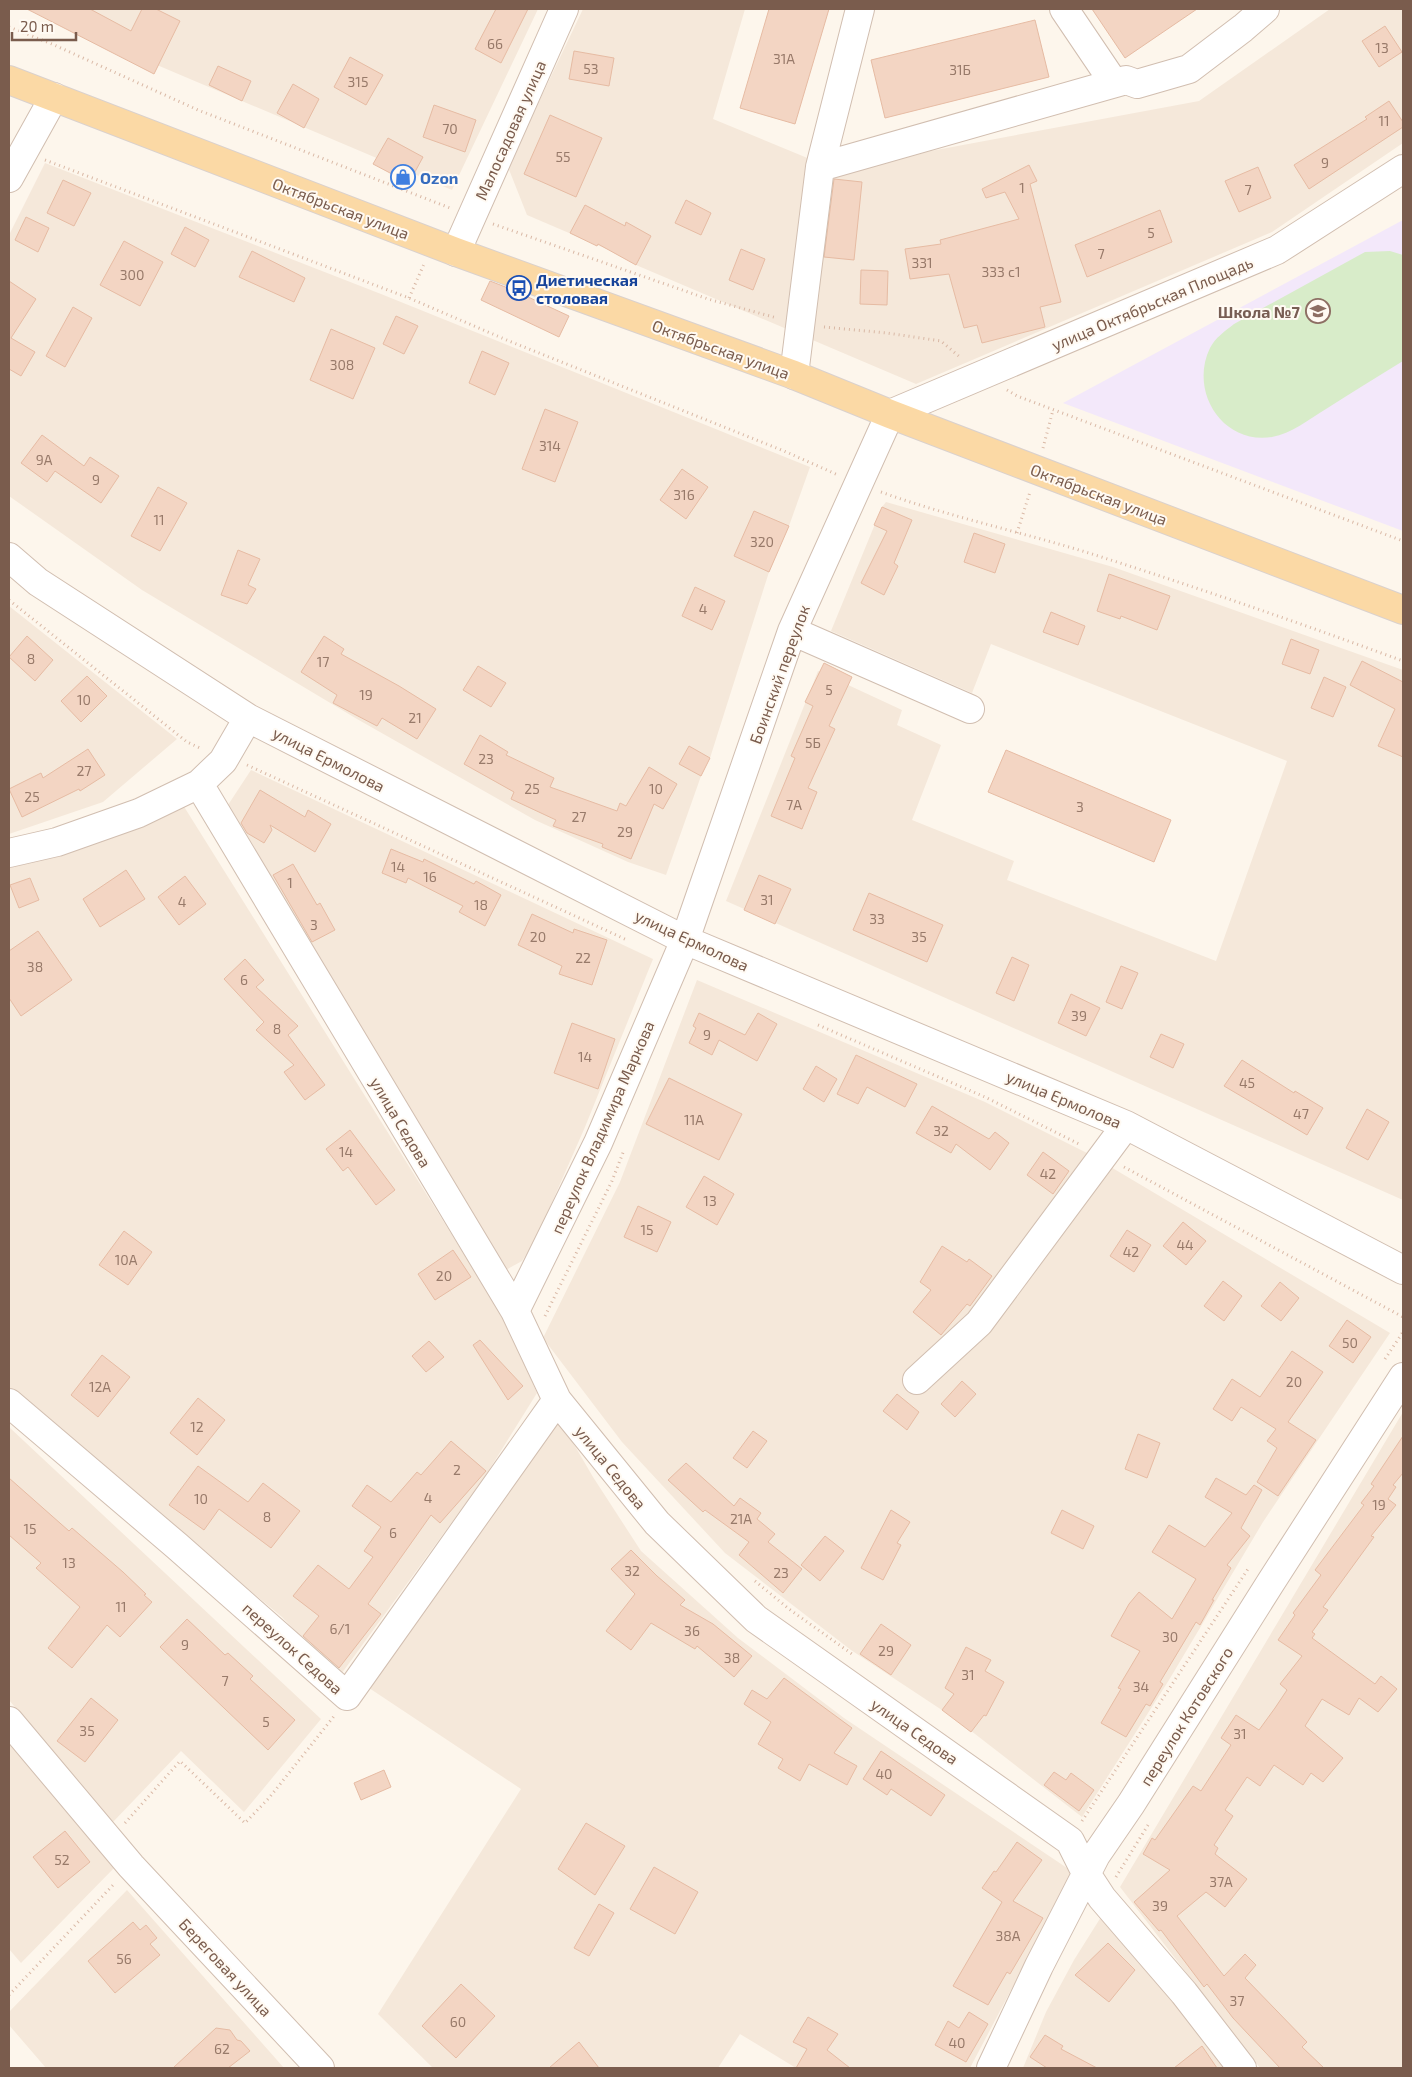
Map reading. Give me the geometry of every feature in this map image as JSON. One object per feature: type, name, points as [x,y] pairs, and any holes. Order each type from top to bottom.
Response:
[{"type":"main road","name":"Октябрьская улица","points":[[9,80],[456,252],[794,375],[890,414],[1403,610]]},
{"type":"street","name":"Малосадовая улица","points":[[456,252],[564,9]]},
{"type":"street","points":[[794,375],[820,167],[860,9]]},
{"type":"street","points":[[1064,9],[1114,83]]},
{"type":"street","points":[[820,167],[1114,83],[1126,80],[1137,84],[1189,69],[1244,28],[1265,9]]},
{"type":"street","points":[[9,178],[54,97]]},
{"type":"street","name":"улица Октябрьская Площадь","points":[[890,414],[1277,250],[1403,169]]},
{"type":"street","name":"Боинский переулок","points":[[685,940],[792,631],[890,414]]},
{"type":"street","name":"улица Ермолова","points":[[9,557],[38,582],[248,718],[685,940],[1126,1125],[1403,1270]]},
{"type":"street","points":[[792,631],[970,709]]},
{"type":"street","points":[[9,853],[57,842],[139,813],[199,784],[223,761],[248,718]]},
{"type":"street","name":"улица Седова","points":[[199,784],[515,1311],[557,1400],[657,1523],[756,1620],[1070,1840],[1092,1865],[1102,1898],[1184,1994],[1242,2068]]},
{"type":"street","name":"переулок Владимира Маркова","points":[[515,1311],[598,1143],[685,940]]},
{"type":"street","points":[[917,1380],[979,1323],[1126,1125]]},
{"type":"street","name":"переулок Котовского","points":[[992,2068],[1039,1966],[1092,1865],[1260,1598],[1392,1371]]},
{"type":"street","name":"переулок Седова","points":[[9,1403],[177,1546],[347,1696],[557,1400]]},
{"type":"street","name":"Береговая улица","points":[[9,1721],[131,1866],[320,2068]]},
{"type":"path","points":[[9,27],[52,44],[198,110],[472,216],[708,300],[801,325],[887,332],[941,341],[982,375],[1018,396],[1403,541]]},
{"type":"path","points":[[25,149],[44,160],[410,298],[509,342],[784,451],[858,484],[914,504],[1090,553],[1168,578],[1403,661]]},
{"type":"path","points":[[1392,1371],[1403,1332]]},
{"type":"path","points":[[1073,1817],[1081,1823],[1250,1565]]},
{"type":"path","points":[[752,1579],[788,1609],[860,1660]]},
{"type":"path","points":[[109,1840],[180,1762],[244,1823],[269,1798],[331,1723],[347,1696]]},
{"type":"path","points":[[1092,1865],[1107,1863],[1113,1882]]},
{"type":"path","points":[[9,1995],[131,1866]]},
{"type":"shaded area","points":[[25,9],[538,9],[452,190]]},
{"type":"shaded area","points":[[583,9],[745,9],[713,119],[834,169],[1199,101],[1330,9],[1403,9],[1403,143],[1272,232],[916,384],[636,265],[611,251],[527,215],[508,167]]},
{"type":"shaded area","points":[[45,163],[381,294],[810,467],[789,526],[769,572],[710,758],[701,776],[666,875],[628,862],[535,820],[357,719],[142,590],[9,496],[9,235]]},
{"type":"shaded area","name":"Школа №7","points":[[1403,220],[1403,531],[1063,403]]},
{"type":"shaded area","points":[[886,502],[1113,567],[1403,670],[1403,1200],[726,901],[818,671],[902,710],[897,725],[941,745],[912,820],[1014,861],[1007,880],[1216,961],[1287,761],[991,644],[972,693],[831,631],[882,507]]},
{"type":"shaded area","points":[[9,606],[177,739],[103,802],[9,834]]},
{"type":"shaded area","points":[[251,770],[653,959],[585,1127],[535,1241],[522,1261],[504,1271],[226,808]]},
{"type":"shaded area","points":[[183,805],[502,1315],[537,1393],[484,1478],[339,1677],[282,1617],[9,1390],[9,861]]},
{"type":"shaded area","points":[[697,980],[985,1102],[1097,1158],[921,1392],[1104,1163],[1390,1333],[1263,1522],[1169,1680],[1082,1817],[957,1720],[851,1650],[725,1553],[622,1442],[543,1338],[620,1182]]},
{"type":"shaded area","points":[[1403,1412],[1403,2068],[1260,2068],[1120,1887]]},
{"type":"shaded area","points":[[558,1417],[593,1477],[641,1551],[738,1638],[844,1718],[1073,1872],[970,2068],[796,2068],[740,2034],[718,2068],[433,2068],[378,2014],[521,1789],[363,1684]]},
{"type":"shaded area","points":[[9,1427],[321,1719],[244,1812],[181,1751],[112,1823],[9,1700]]},
{"type":"shaded area","points":[[9,1739],[114,1868],[21,1963],[9,1949]]},
{"type":"shaded area","points":[[127,1890],[284,2068],[46,2068],[9,2025],[9,2012]]},
{"type":"shaded area","points":[[1101,1917],[1164,1981],[1229,2068],[1023,2068],[1046,2012],[1074,1960]]},
{"type":"green space","points":[[1390,251],[1403,255],[1403,361],[1286,433],[1272,437],[1254,437],[1238,433],[1225,424],[1214,412],[1207,397],[1204,381],[1205,364],[1210,348],[1217,338],[1234,324],[1365,252]]},
{"type":"building","points":[[27,9],[90,9],[131,31],[142,9],[156,9],[180,21],[154,74]]},
{"type":"building","points":[[496,9],[528,9],[501,63],[475,49]]},
{"type":"building","points":[[769,9],[829,9],[795,124],[740,108]]},
{"type":"building","points":[[1092,9],[1197,9],[1125,58]]},
{"type":"building","points":[[1035,20],[1049,77],[885,118],[871,60]]},
{"type":"building","points":[[1385,26],[1402,52],[1379,67],[1362,41]]},
{"type":"building","points":[[574,51],[614,58],[609,86],[569,79]]},
{"type":"building","points":[[350,57],[383,75],[366,105],[334,87]]},
{"type":"building","points":[[218,66],[251,81],[242,101],[209,85]]},
{"type":"building","points":[[293,84],[319,99],[304,128],[277,113]]},
{"type":"building","points":[[1389,101],[1403,122],[1403,127],[1309,189],[1294,165],[1367,119],[1365,117]]},
{"type":"building","points":[[434,105],[476,120],[465,152],[423,137]]},
{"type":"building","points":[[550,115],[602,138],[576,197],[524,174]]},
{"type":"building","points":[[388,138],[423,157],[409,183],[373,164]]},
{"type":"building","points":[[1029,165],[1037,181],[1030,184],[1061,302],[1040,307],[1045,327],[982,343],[977,325],[964,328],[949,274],[910,279],[905,249],[941,244],[940,240],[1019,219],[1005,192],[986,198],[982,189]]},
{"type":"building","points":[[1258,167],[1271,198],[1239,212],[1225,181]]},
{"type":"building","points":[[834,179],[862,182],[854,260],[824,257]]},
{"type":"building","points":[[63,180],[91,193],[74,226],[47,213]]},
{"type":"building","points":[[686,200],[711,213],[701,235],[675,223]]},
{"type":"building","points":[[585,205],[625,226],[626,222],[651,236],[636,265],[598,244],[597,246],[570,233]]},
{"type":"building","points":[[1160,210],[1172,242],[1087,277],[1075,245]]},
{"type":"building","points":[[26,217],[49,228],[38,252],[15,240]]},
{"type":"building","points":[[185,227],[209,240],[195,267],[171,254]]},
{"type":"building","points":[[124,241],[163,262],[140,306],[100,285]]},
{"type":"building","points":[[741,249],[765,259],[753,290],[729,280]]},
{"type":"building","points":[[252,251],[305,278],[294,302],[239,277]]},
{"type":"building","points":[[861,270],[888,271],[887,305],[860,304]]},
{"type":"building","points":[[9,281],[36,299],[11,338],[35,352],[21,376],[9,369]]},
{"type":"building","points":[[490,281],[569,316],[559,337],[481,300]]},
{"type":"building","points":[[73,307],[92,318],[65,367],[46,356]]},
{"type":"building","points":[[396,316],[418,326],[404,354],[383,344]]},
{"type":"building","points":[[331,329],[375,348],[353,399],[310,380]]},
{"type":"building","points":[[482,351],[509,363],[495,395],[469,383]]},
{"type":"building","points":[[545,409],[578,422],[555,482],[522,469]]},
{"type":"building","points":[[42,435],[84,466],[90,457],[119,476],[101,503],[55,471],[47,482],[21,463]]},
{"type":"building","points":[[682,469],[708,487],[686,519],[660,500]]},
{"type":"building","points":[[158,487],[187,503],[160,551],[131,536]]},
{"type":"building","points":[[882,507],[912,520],[894,563],[898,566],[884,595],[861,583],[887,531],[874,525]]},
{"type":"building","points":[[754,511],[789,526],[769,572],[734,556]]},
{"type":"building","points":[[974,533],[1005,544],[995,573],[964,562]]},
{"type":"building","points":[[238,550],[260,559],[248,585],[256,589],[247,604],[221,595]]},
{"type":"building","points":[[1109,574],[1170,596],[1157,630],[1121,616],[1120,619],[1097,611]]},
{"type":"building","points":[[695,587],[725,601],[712,630],[682,616]]},
{"type":"building","points":[[1051,612],[1085,626],[1078,645],[1043,632]]},
{"type":"building","points":[[27,636],[53,660],[35,681],[9,657]]},
{"type":"building","points":[[324,636],[344,649],[341,654],[436,709],[417,739],[382,718],[377,726],[333,703],[337,695],[301,672]]},
{"type":"building","points":[[1291,639],[1319,650],[1310,674],[1282,664]]},
{"type":"building","points":[[1362,661],[1403,682],[1403,757],[1378,746],[1395,709],[1350,685]]},
{"type":"building","points":[[824,663],[852,677],[829,726],[835,729],[808,788],[817,792],[802,829],[771,816],[795,758],[791,756],[813,706],[805,702]]},
{"type":"building","points":[[478,666],[506,683],[491,707],[463,690]]},
{"type":"building","points":[[87,676],[107,696],[81,722],[61,701]]},
{"type":"building","points":[[1324,677],[1346,687],[1333,717],[1311,708]]},
{"type":"building","points":[[480,735],[508,752],[506,755],[554,778],[550,787],[617,811],[620,803],[626,806],[649,767],[677,784],[663,809],[654,804],[631,859],[602,847],[603,844],[553,826],[556,820],[511,799],[514,792],[464,764]]},
{"type":"building","points":[[689,746],[710,758],[701,776],[679,764]]},
{"type":"building","points":[[88,749],[105,775],[80,791],[79,789],[22,817],[9,789],[41,773],[43,778]]},
{"type":"building","points":[[1006,750],[1171,820],[1154,862],[988,792]]},
{"type":"building","points":[[260,790],[305,817],[308,810],[331,824],[315,852],[270,825],[272,830],[264,843],[247,833],[241,823]]},
{"type":"building","points":[[391,849],[423,862],[424,859],[474,884],[476,881],[501,895],[485,926],[459,912],[463,906],[408,878],[406,883],[382,873]]},
{"type":"building","points":[[293,864],[317,905],[320,903],[335,930],[312,942],[273,875]]},
{"type":"building","points":[[126,870],[145,899],[100,927],[83,899]]},
{"type":"building","points":[[759,875],[791,889],[775,924],[744,910]]},
{"type":"building","points":[[185,876],[206,904],[179,925],[158,897]]},
{"type":"building","points":[[30,878],[39,900],[19,908],[10,885]]},
{"type":"building","points":[[869,893],[943,925],[927,962],[853,930]]},
{"type":"building","points":[[532,914],[573,933],[574,929],[607,940],[592,985],[559,974],[562,966],[518,945]]},
{"type":"building","points":[[38,931],[72,980],[21,1016],[9,998],[9,951]]},
{"type":"building","points":[[1012,957],[1029,965],[1014,1001],[996,993]]},
{"type":"building","points":[[245,959],[264,980],[256,987],[298,1026],[288,1035],[325,1085],[305,1100],[284,1072],[294,1065],[256,1030],[264,1022],[224,979]]},
{"type":"building","points":[[1121,966],[1138,973],[1122,1009],[1106,1002]]},
{"type":"building","points":[[1071,994],[1100,1008],[1086,1036],[1058,1023]]},
{"type":"building","points":[[699,1013],[745,1035],[758,1013],[777,1024],[757,1061],[719,1040],[712,1055],[689,1043],[696,1028],[693,1026]]},
{"type":"building","points":[[572,1023],[615,1039],[598,1089],[554,1073]]},
{"type":"building","points":[[1161,1034],[1184,1044],[1173,1068],[1150,1057]]},
{"type":"building","points":[[856,1055],[917,1084],[905,1107],[867,1087],[858,1104],[837,1094]]},
{"type":"building","points":[[1242,1060],[1294,1093],[1295,1091],[1323,1108],[1307,1135],[1224,1086]]},
{"type":"building","points":[[816,1066],[837,1079],[824,1102],[803,1089]]},
{"type":"building","points":[[669,1078],[742,1114],[719,1160],[646,1124]]},
{"type":"building","points":[[932,1106],[989,1139],[995,1132],[1009,1143],[990,1170],[956,1144],[951,1153],[916,1133]]},
{"type":"building","points":[[1367,1109],[1389,1122],[1368,1160],[1346,1148]]},
{"type":"building","points":[[350,1130],[395,1190],[376,1205],[348,1167],[343,1171],[326,1149]]},
{"type":"building","points":[[1043,1152],[1069,1171],[1053,1194],[1027,1175]]},
{"type":"building","points":[[704,1176],[734,1194],[717,1225],[686,1207]]},
{"type":"building","points":[[638,1206],[671,1222],[657,1252],[624,1237]]},
{"type":"building","points":[[1183,1222],[1206,1241],[1186,1265],[1163,1246]]},
{"type":"building","points":[[1127,1230],[1151,1245],[1134,1272],[1110,1256]]},
{"type":"building","points":[[124,1231],[152,1252],[128,1285],[99,1265]]},
{"type":"building","points":[[942,1246],[967,1262],[969,1259],[992,1276],[970,1306],[967,1304],[941,1335],[913,1312],[931,1290],[920,1282]]},
{"type":"building","points":[[453,1250],[471,1277],[435,1300],[418,1274]]},
{"type":"building","points":[[1223,1281],[1242,1296],[1224,1321],[1204,1306]]},
{"type":"building","points":[[1280,1282],[1299,1298],[1281,1321],[1261,1306]]},
{"type":"building","points":[[1347,1320],[1371,1337],[1353,1363],[1329,1346]]},
{"type":"building","points":[[480,1340],[523,1386],[508,1400],[473,1345]]},
{"type":"building","points":[[429,1341],[444,1357],[426,1372],[412,1356]]},
{"type":"building","points":[[1292,1351],[1323,1372],[1288,1422],[1316,1440],[1278,1496],[1257,1482],[1277,1448],[1267,1441],[1276,1429],[1241,1407],[1232,1421],[1213,1409],[1232,1379],[1260,1397]]},
{"type":"building","points":[[102,1355],[130,1377],[98,1417],[71,1395]]},
{"type":"building","points":[[962,1381],[976,1394],[955,1417],[941,1404]]},
{"type":"building","points":[[897,1394],[919,1412],[907,1430],[883,1411]]},
{"type":"building","points":[[198,1398],[225,1420],[197,1455],[170,1433]]},
{"type":"building","points":[[753,1431],[767,1441],[747,1468],[733,1458]]},
{"type":"building","points":[[1138,1434],[1160,1443],[1147,1478],[1125,1469]]},
{"type":"building","points":[[1403,1436],[1403,1473],[1393,1485],[1396,1487],[1388,1499],[1396,1505],[1371,1536],[1374,1537],[1323,1607],[1328,1610],[1312,1632],[1315,1634],[1312,1638],[1375,1684],[1381,1676],[1397,1689],[1378,1712],[1359,1698],[1349,1715],[1322,1699],[1305,1726],[1343,1758],[1323,1782],[1311,1773],[1303,1785],[1274,1765],[1260,1786],[1247,1777],[1225,1810],[1233,1816],[1214,1845],[1218,1848],[1215,1854],[1247,1879],[1225,1907],[1206,1892],[1177,1916],[1224,1976],[1245,1954],[1256,1965],[1245,1978],[1307,2042],[1302,2047],[1324,2068],[1280,2068],[1233,2018],[1207,1984],[1204,1987],[1161,1930],[1159,1931],[1134,1902],[1170,1870],[1143,1854],[1152,1838],[1155,1840],[1193,1786],[1201,1791],[1231,1745],[1221,1738],[1236,1715],[1259,1730],[1287,1690],[1280,1684],[1302,1656],[1278,1640],[1295,1615],[1293,1613],[1321,1575],[1315,1570],[1364,1505],[1361,1503],[1374,1486],[1371,1484]]},
{"type":"building","points":[[451,1441],[486,1471],[440,1523],[431,1515],[368,1604],[381,1614],[339,1668],[303,1636],[319,1616],[293,1596],[318,1565],[349,1589],[373,1557],[364,1551],[381,1527],[352,1506],[367,1485],[391,1502],[417,1472],[421,1475]]},
{"type":"building","points":[[686,1463],[734,1506],[740,1498],[761,1513],[757,1519],[775,1534],[768,1542],[802,1569],[783,1593],[739,1555],[749,1542],[705,1510],[703,1512],[668,1480]]},
{"type":"building","points":[[198,1466],[248,1502],[263,1483],[300,1511],[271,1548],[219,1509],[204,1530],[169,1505]]},
{"type":"building","points":[[9,1478],[69,1531],[72,1528],[123,1572],[152,1602],[120,1637],[107,1625],[72,1668],[48,1648],[80,1607],[36,1568],[41,1563],[9,1535]]},
{"type":"building","points":[[1216,1478],[1246,1495],[1254,1485],[1262,1490],[1241,1528],[1250,1536],[1227,1565],[1231,1568],[1200,1625],[1196,1622],[1160,1682],[1163,1684],[1150,1706],[1146,1704],[1126,1737],[1101,1723],[1121,1689],[1118,1688],[1140,1651],[1111,1636],[1129,1604],[1139,1592],[1172,1619],[1196,1579],[1152,1552],[1169,1525],[1205,1547],[1232,1513],[1205,1497]]},
{"type":"building","points":[[891,1510],[910,1522],[897,1543],[901,1545],[883,1580],[861,1568]]},
{"type":"building","points":[[1062,1510],[1094,1526],[1083,1549],[1051,1533]]},
{"type":"building","points":[[825,1536],[844,1551],[820,1581],[801,1565]]},
{"type":"building","points":[[631,1550],[685,1600],[680,1605],[713,1624],[752,1656],[734,1677],[697,1646],[695,1649],[651,1623],[631,1650],[606,1631],[635,1594],[611,1569]]},
{"type":"building","points":[[187,1619],[225,1655],[228,1653],[253,1676],[250,1679],[295,1720],[268,1750],[160,1647]]},
{"type":"building","points":[[881,1624],[911,1645],[891,1675],[860,1654]]},
{"type":"building","points":[[966,1647],[991,1660],[985,1671],[1004,1682],[986,1716],[984,1715],[971,1732],[942,1710],[954,1694],[945,1688]]},
{"type":"building","points":[[784,1678],[852,1728],[834,1753],[857,1766],[847,1785],[809,1764],[800,1781],[778,1768],[783,1759],[758,1744],[771,1722],[744,1704],[752,1690],[767,1699]]},
{"type":"building","points":[[91,1698],[118,1720],[85,1762],[57,1741]]},
{"type":"building","points":[[881,1751],[945,1795],[931,1816],[891,1789],[887,1795],[863,1779]]},
{"type":"building","points":[[384,1770],[391,1787],[361,1800],[354,1783]]},
{"type":"building","points":[[1054,1772],[1066,1780],[1071,1773],[1094,1790],[1079,1811],[1044,1785]]},
{"type":"building","points":[[586,1823],[625,1846],[595,1895],[558,1869]]},
{"type":"building","points":[[65,1831],[90,1862],[58,1888],[33,1857]]},
{"type":"building","points":[[1017,1842],[1042,1860],[1013,1901],[1043,1918],[1010,1974],[1007,1972],[988,2005],[953,1986],[1002,1902],[982,1888]]},
{"type":"building","points":[[654,1867],[698,1892],[675,1934],[630,1909]]},
{"type":"building","points":[[599,1904],[614,1913],[589,1956],[574,1948]]},
{"type":"building","points":[[133,1922],[140,1930],[146,1925],[157,1938],[150,1944],[160,1955],[115,1993],[88,1961]]},
{"type":"building","points":[[1108,1943],[1135,1970],[1109,2002],[1075,1975]]},
{"type":"building","points":[[461,1984],[495,2016],[456,2058],[422,2026]]},
{"type":"building","points":[[969,2012],[988,2024],[966,2062],[935,2045],[948,2021],[959,2028]]},
{"type":"building","points":[[808,2017],[838,2034],[827,2050],[850,2068],[796,2068],[807,2049],[793,2042]]},
{"type":"building","points":[[216,2028],[230,2030],[237,2040],[241,2041],[250,2051],[228,2068],[173,2068]]},
{"type":"building","points":[[1045,2035],[1063,2046],[1061,2049],[1097,2068],[1047,2068],[1030,2057]]},
{"type":"building","points":[[579,2042],[599,2068],[549,2068]]},
{"type":"building","points":[[1202,2046],[1217,2068],[1174,2068]]},
{"type":"place","name":"Ozon","points":[[403,177]]},
{"type":"place","name":"Диетическая столовая","points":[[519,288]]},
{"type":"place","name":"Школа №7","points":[[1318,311]]}]
